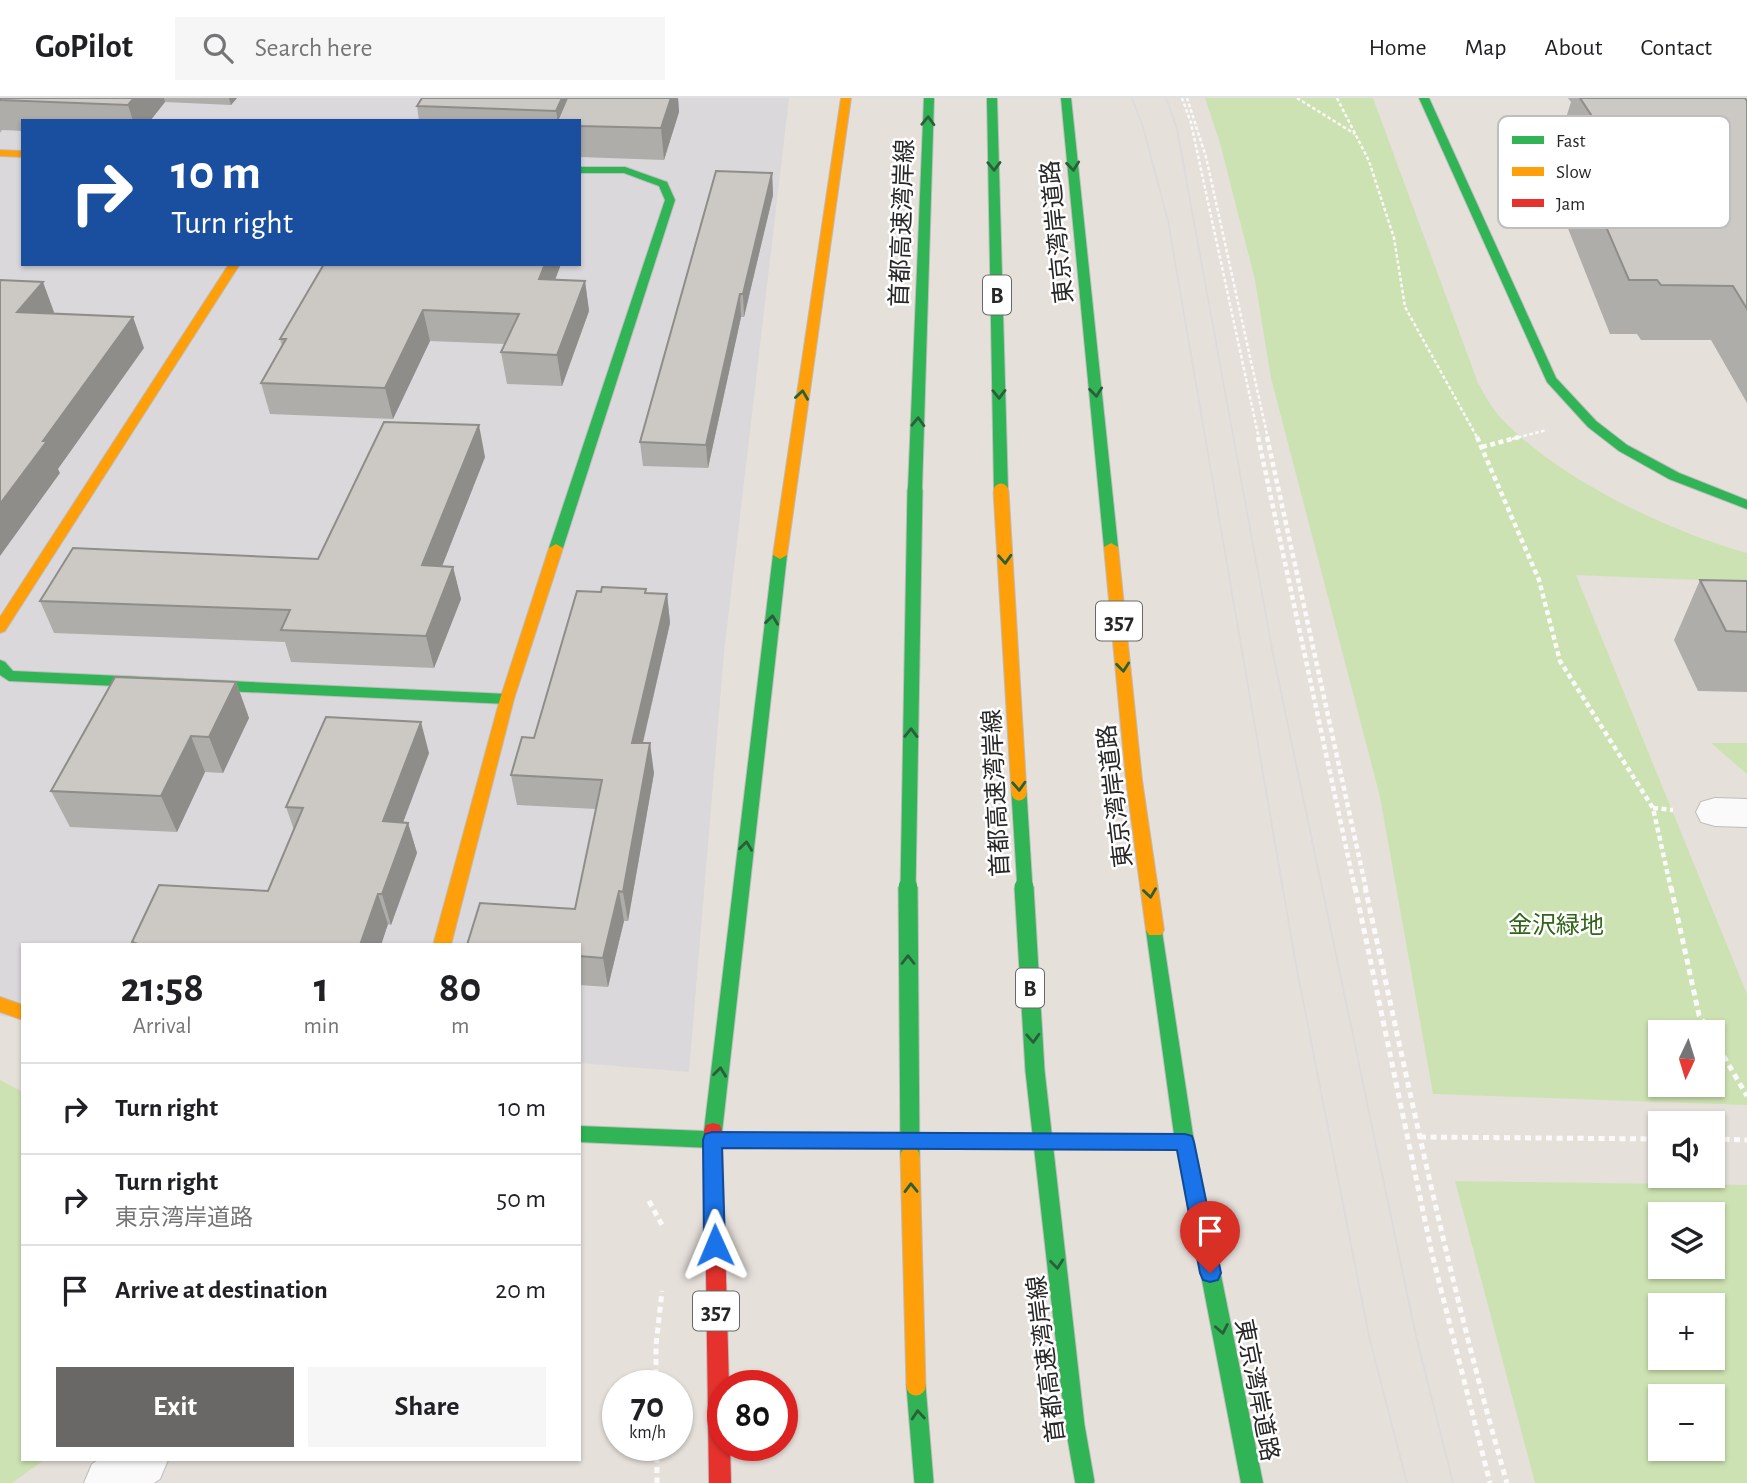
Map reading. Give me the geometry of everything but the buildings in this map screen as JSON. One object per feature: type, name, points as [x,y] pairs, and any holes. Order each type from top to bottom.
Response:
[{"type":"main road","name":"357","points":[[720,1483],[712,1140],[784,516],[846,98]]},
{"type":"main road","name":"首都高速湾岸線","points":[[924,1483],[914,1359],[907,956],[915,490],[929,98]]},
{"type":"main road","name":"首都高速湾岸線","points":[[992,98],[1001,491],[1035,1071],[1075,1426],[1085,1483]]},
{"type":"main road","name":"東京湾岸道路","points":[[1066,98],[1134,780],[1185,1142],[1252,1483]]},
{"type":"main road","points":[[1424,98],[1551,379],[1579,412],[1609,438],[1635,455],[1694,485],[1747,505]]},
{"type":"main road","points":[[0,153],[21,154]]},
{"type":"main road","points":[[443,943],[507,699],[670,200],[663,184],[625,170],[581,170]]},
{"type":"main road","points":[[0,628],[234,266]]},
{"type":"main road","points":[[0,665],[9,676],[507,699]]},
{"type":"main road","points":[[0,1004],[21,1012]]},
{"type":"main road","points":[[581,1134],[712,1140],[1185,1142]]},
{"type":"street","points":[[111,1483],[140,1461]]},
{"type":"path","points":[[1184,98],[1206,157],[1420,1137],[1481,1393],[1507,1483]]},
{"type":"path","points":[[1184,98],[1425,1223],[1470,1413],[1490,1483]]},
{"type":"path","points":[[1297,98],[1356,134]]},
{"type":"path","points":[[1337,98],[1369,161],[1394,238],[1405,307],[1482,447],[1539,580],[1560,661],[1653,808],[1702,1020]]},
{"type":"path","points":[[1482,447],[1554,428]]},
{"type":"path","points":[[1726,1060],[1747,1096]]},
{"type":"path","points":[[1420,1137],[1648,1139]]},
{"type":"path","points":[[1725,1139],[1747,1140]]},
{"type":"path","points":[[649,1201],[668,1236]]},
{"type":"path","points":[[656,1370],[663,1277]]},
{"type":"path","points":[[657,1461],[657,1483]]},
{"type":"shaded area","points":[[0,98],[789,98],[724,653],[689,1072],[581,1063],[581,943],[21,943],[21,1018],[0,1016]]},
{"type":"green space","name":"金沢緑地","points":[[1205,98],[1373,98],[1478,383],[1498,415],[1553,462],[1616,500],[1683,531],[1747,553],[1747,582],[1576,575],[1747,994],[1747,1105],[1433,1094],[1380,797],[1271,378],[1255,280],[1220,143]]},
{"type":"green space","points":[[1711,743],[1747,743],[1747,774]]},
{"type":"green space","points":[[0,1080],[21,1091],[21,1461],[43,1461],[12,1483],[0,1483]]},
{"type":"green space","points":[[1455,1181],[1648,1184],[1648,1188],[1725,1188],[1725,1185],[1747,1185],[1747,1483],[1535,1483]]},
{"type":"tram line","points":[[1132,98],[1143,127],[1168,221],[1296,965],[1369,1336],[1407,1483]]},
{"type":"tram line","points":[[1166,98],[1177,129],[1273,654],[1416,1336],[1453,1483]]},
{"type":"traffic: fast","points":[[915,490],[929,98]]},
{"type":"traffic: fast","points":[[992,98],[1001,491]]},
{"type":"traffic: fast","points":[[1066,98],[1111,547]]},
{"type":"traffic: fast","points":[[1424,98],[1551,379],[1592,424],[1623,448],[1674,476],[1747,505]]},
{"type":"traffic: fast","points":[[556,548],[670,200],[663,184],[625,170],[581,170]]},
{"type":"traffic: fast","points":[[910,1156],[907,956],[915,490]]},
{"type":"traffic: fast","points":[[713,1131],[780,555]]},
{"type":"traffic: fast","points":[[0,665],[9,676],[507,699]]},
{"type":"traffic: fast","points":[[1019,793],[1035,1071],[1075,1426],[1085,1483]]},
{"type":"traffic: fast","points":[[1155,930],[1185,1142],[1252,1483]]},
{"type":"traffic: fast","points":[[581,1134],[712,1140],[1185,1142]]},
{"type":"traffic: fast","points":[[916,1386],[924,1483]]},
{"type":"traffic: slow","points":[[780,555],[846,98]]},
{"type":"traffic: slow","points":[[0,153],[21,154]]},
{"type":"traffic: slow","points":[[0,628],[234,266]]},
{"type":"traffic: slow","points":[[1001,491],[1019,793]]},
{"type":"traffic: slow","points":[[1111,547],[1134,780],[1155,930]]},
{"type":"traffic: slow","points":[[443,943],[507,699],[556,548]]},
{"type":"traffic: slow","points":[[0,1004],[21,1012]]},
{"type":"traffic: slow","points":[[910,1156],[916,1386]]},
{"type":"traffic: jam","points":[[713,1131],[720,1483]]},
{"type":"route","points":[[715,1245],[712,1140],[1185,1142],[1210,1273]]}]
